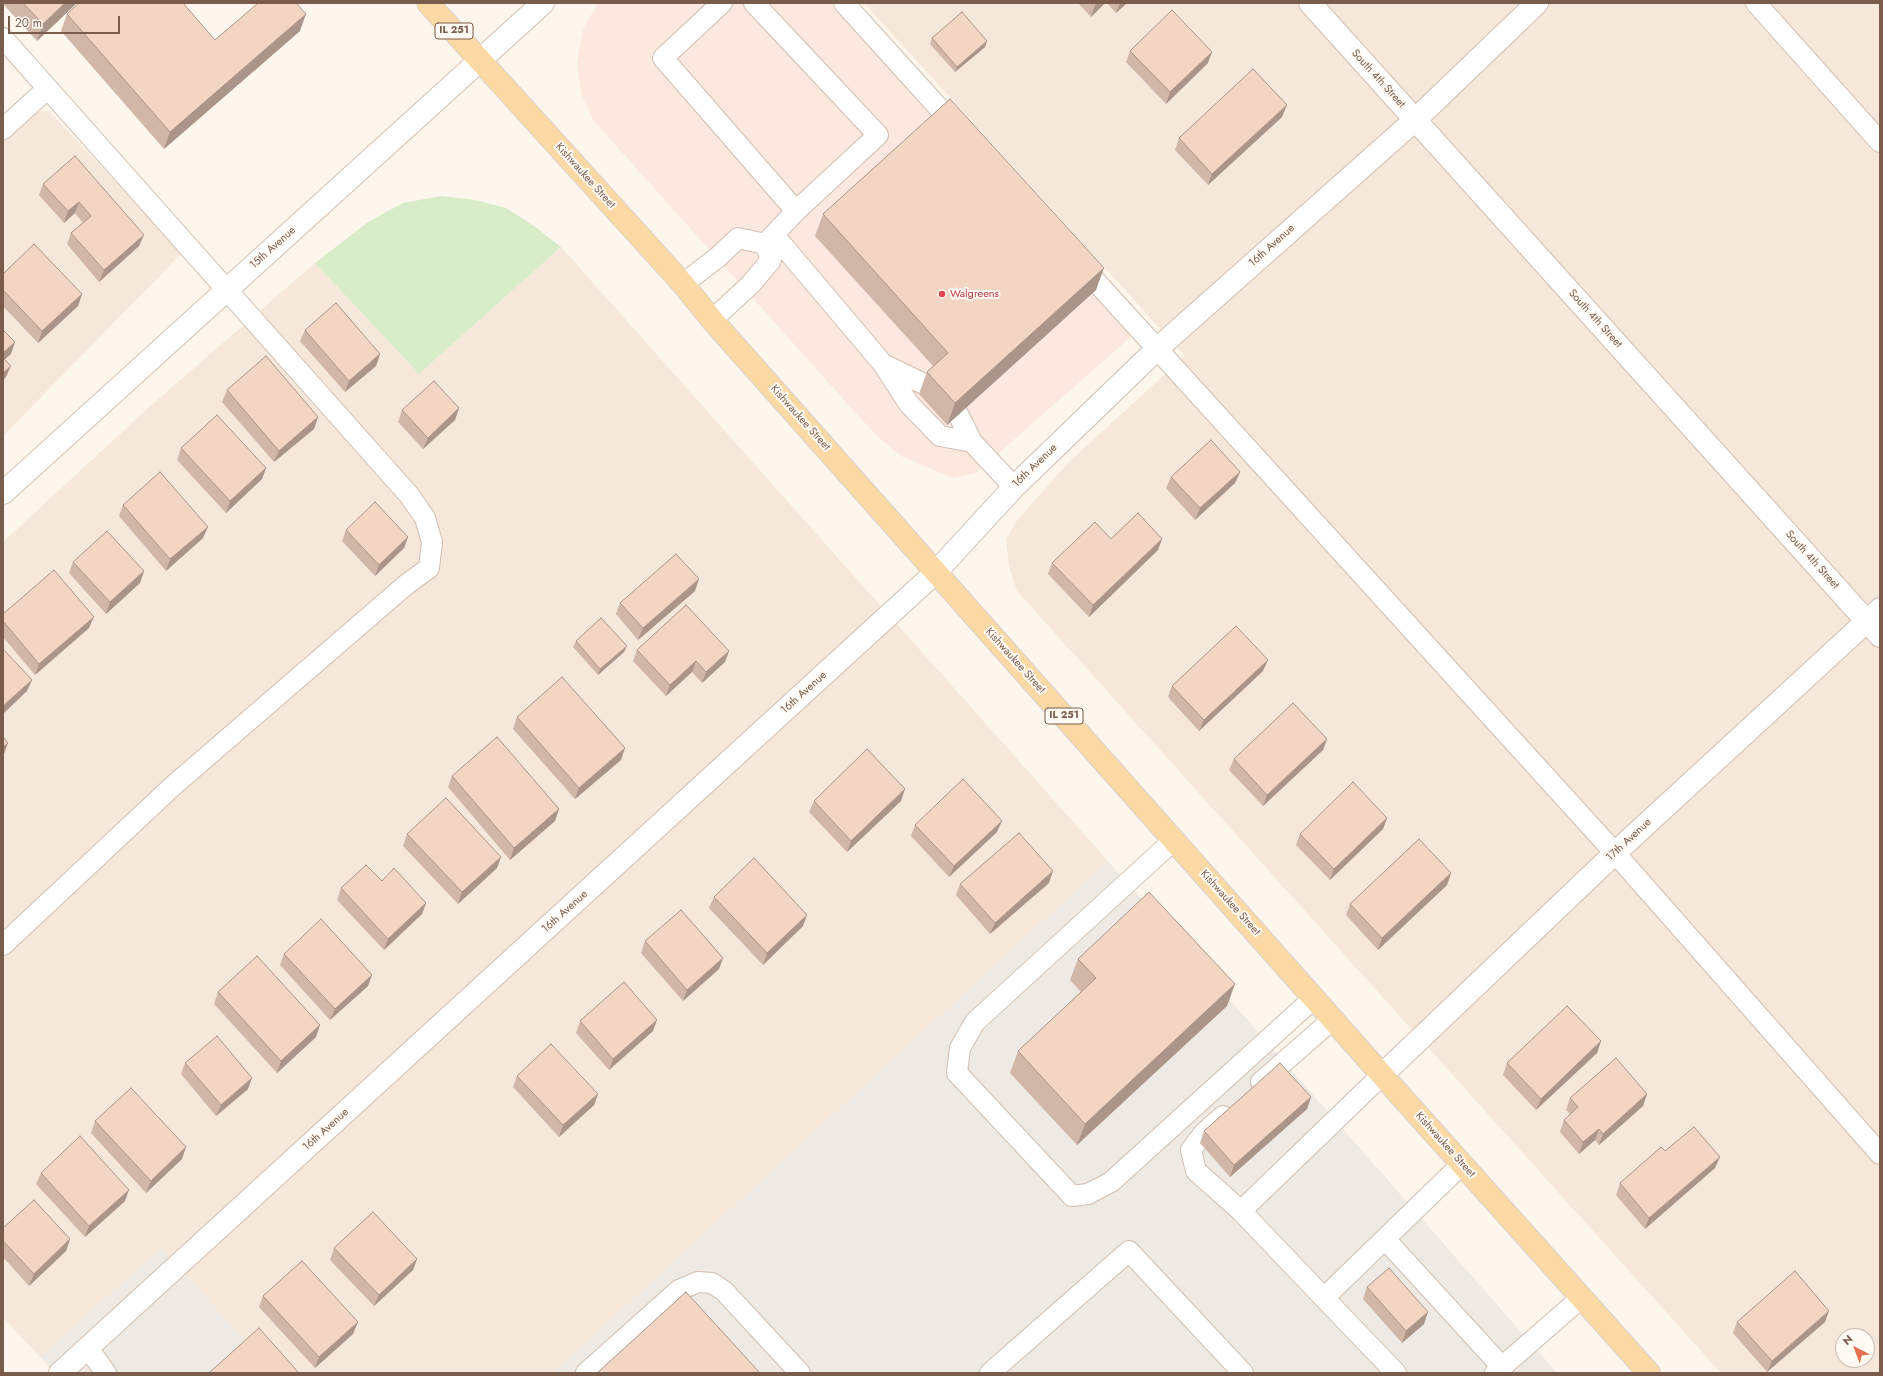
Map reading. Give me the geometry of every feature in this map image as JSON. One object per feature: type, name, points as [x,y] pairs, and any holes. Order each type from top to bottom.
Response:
[{"type":"main road","name":"Kishwaukee Street","points":[[428,3],[683,284],[712,320],[1382,1075],[1649,1373]]},
{"type":"street","name":"15th Avenue","points":[[3,492],[543,3]]},
{"type":"street","name":"South 4th Street","points":[[1310,3],[1415,120],[1876,622]]},
{"type":"street","name":"16th Avenue","points":[[60,1373],[936,572],[1014,487],[1157,349],[1415,120],[1538,3]]},
{"type":"street","name":"17th Avenue","points":[[1382,1075],[1615,853],[1876,622]]},
{"type":"lane","points":[[722,3],[663,58],[796,211]]},
{"type":"lane","points":[[712,320],[751,284],[771,260],[769,239],[796,211],[878,135],[754,3]]},
{"type":"lane","points":[[844,3],[972,144]]},
{"type":"lane","points":[[1756,3],[1880,142]]},
{"type":"lane","points":[[3,38],[409,495],[426,518],[432,542],[429,568],[407,584],[174,785],[3,945]]},
{"type":"lane","points":[[3,129],[47,89]]},
{"type":"lane","points":[[683,284],[738,238],[769,239],[883,364],[909,404],[940,436],[972,442]]},
{"type":"lane","points":[[1067,249],[1615,853],[1880,1154]]},
{"type":"lane","points":[[883,364],[928,386]]},
{"type":"lane","points":[[958,414],[972,442],[1014,487]]},
{"type":"lane","points":[[1174,840],[975,1022],[960,1048],[957,1073],[1072,1196],[1088,1194],[1111,1182],[1314,998]]},
{"type":"lane","points":[[1333,1019],[1203,1134],[1191,1150],[1196,1170],[1241,1210],[1396,1373]]},
{"type":"lane","points":[[1241,1210],[1382,1075]]},
{"type":"lane","points":[[1324,1298],[1462,1164]]},
{"type":"lane","points":[[1385,1239],[1499,1370],[1581,1298]]},
{"type":"lane","points":[[990,1373],[1129,1251],[1243,1373]]},
{"type":"lane","points":[[586,1373],[679,1290],[698,1282],[712,1283],[724,1291],[800,1373]]},
{"type":"lane","points":[[88,1348],[106,1373]]},
{"type":"shaded area","points":[[598,3],[831,3],[1132,336],[976,473],[952,478],[901,456],[879,438],[853,410],[593,120],[581,93],[577,63],[583,29]]},
{"type":"shaded area","points":[[864,3],[1880,3],[1880,1373],[1721,1373],[1017,591],[1009,566],[1006,539],[1018,519],[1069,462],[1185,356]]},
{"type":"shaded area","points":[[49,111],[182,253],[3,436],[3,139],[32,112]]},
{"type":"shaded area","points":[[561,247],[1108,861],[553,1373],[275,1373],[161,1249],[40,1357],[3,1317],[3,542],[147,409],[315,263],[419,374]]},
{"type":"shaded area","points":[[1108,861],[1557,1373],[553,1373]]},
{"type":"shaded area","points":[[161,1248],[275,1373],[54,1373],[40,1357]]},
{"type":"green space","points":[[441,196],[475,200],[506,208],[534,226],[561,247],[419,374],[315,263],[368,222],[403,203]]},
{"type":"building","points":[[23,3],[65,3],[43,24]]},
{"type":"building","points":[[79,3],[183,3],[215,40],[258,3],[296,3],[306,14],[170,132],[67,14]]},
{"type":"building","points":[[1172,10],[1212,52],[1170,92],[1130,51]]},
{"type":"building","points":[[962,12],[987,41],[957,67],[932,38]]},
{"type":"building","points":[[1253,69],[1287,105],[1212,174],[1179,138]]},
{"type":"building","points":[[950,99],[1104,268],[955,403],[927,372],[948,353],[823,214]]},
{"type":"building","points":[[75,156],[144,235],[104,270],[71,233],[91,216],[79,202],[68,211],[43,184]]},
{"type":"building","points":[[34,244],[82,294],[42,331],[3,290],[3,274]]},
{"type":"building","points":[[336,303],[380,354],[349,381],[305,330]]},
{"type":"building","points":[[3,330],[15,342],[3,353]]},
{"type":"building","points":[[266,356],[318,417],[279,451],[227,390]]},
{"type":"building","points":[[3,358],[11,366],[3,373]]},
{"type":"building","points":[[434,381],[459,408],[428,438],[402,410]]},
{"type":"building","points":[[217,415],[266,468],[230,501],[181,448]]},
{"type":"building","points":[[1211,440],[1240,472],[1200,508],[1171,477]]},
{"type":"building","points":[[160,472],[208,527],[170,559],[123,505]]},
{"type":"building","points":[[375,502],[408,537],[379,565],[346,530]]},
{"type":"building","points":[[1138,513],[1162,539],[1093,605],[1052,563],[1095,522],[1111,539]]},
{"type":"building","points":[[107,531],[144,571],[110,602],[73,562]]},
{"type":"building","points":[[676,554],[699,579],[643,628],[620,603]]},
{"type":"building","points":[[54,570],[94,617],[39,664],[3,621],[3,614]]},
{"type":"building","points":[[686,605],[729,651],[706,672],[696,661],[670,685],[637,650]]},
{"type":"building","points":[[601,618],[627,646],[600,669],[576,641]]},
{"type":"building","points":[[1236,626],[1268,660],[1204,720],[1172,686]]},
{"type":"building","points":[[3,649],[32,680],[3,706]]},
{"type":"building","points":[[562,677],[625,748],[579,788],[517,717]]},
{"type":"building","points":[[1293,703],[1327,739],[1267,795],[1234,759]]},
{"type":"building","points":[[3,737],[8,743],[3,747]]},
{"type":"building","points":[[497,737],[559,809],[514,848],[452,776]]},
{"type":"building","points":[[867,749],[905,789],[851,841],[814,801]]},
{"type":"building","points":[[963,779],[1002,821],[954,866],[915,825]]},
{"type":"building","points":[[1353,782],[1387,818],[1334,869],[1300,834]]},
{"type":"building","points":[[446,798],[501,857],[462,892],[407,834]]},
{"type":"building","points":[[1019,833],[1053,871],[995,923],[960,884]]},
{"type":"building","points":[[1419,839],[1451,873],[1382,938],[1350,904]]},
{"type":"building","points":[[754,858],[807,915],[767,953],[714,897]]},
{"type":"building","points":[[366,865],[382,881],[394,868],[426,903],[388,939],[341,888]]},
{"type":"building","points":[[1149,892],[1235,984],[1085,1124],[1018,1051],[1096,978],[1078,959]]},
{"type":"building","points":[[681,910],[723,958],[687,990],[645,941]]},
{"type":"building","points":[[321,919],[372,975],[335,1009],[284,954]]},
{"type":"building","points":[[257,956],[320,1025],[281,1061],[218,992]]},
{"type":"building","points":[[624,982],[657,1020],[613,1059],[580,1021]]},
{"type":"building","points":[[1567,1006],[1601,1041],[1541,1099],[1507,1063]]},
{"type":"building","points":[[217,1036],[252,1078],[221,1105],[185,1063]]},
{"type":"building","points":[[551,1044],[598,1094],[563,1125],[517,1076]]},
{"type":"building","points":[[1616,1058],[1647,1094],[1603,1134],[1599,1129],[1583,1142],[1564,1120],[1578,1107],[1570,1098]]},
{"type":"building","points":[[1280,1063],[1311,1097],[1234,1165],[1204,1131]]},
{"type":"building","points":[[131,1088],[186,1147],[151,1181],[95,1121]]},
{"type":"building","points":[[1694,1127],[1720,1157],[1649,1218],[1620,1183],[1661,1147],[1665,1151]]},
{"type":"building","points":[[80,1136],[129,1190],[89,1226],[41,1173]]},
{"type":"building","points":[[34,1200],[70,1239],[34,1274],[3,1241],[3,1228]]},
{"type":"building","points":[[373,1212],[417,1259],[379,1295],[334,1248]]},
{"type":"building","points":[[302,1261],[358,1322],[319,1357],[263,1296]]},
{"type":"building","points":[[1389,1268],[1428,1312],[1406,1331],[1367,1287]]},
{"type":"building","points":[[1795,1271],[1829,1311],[1772,1361],[1737,1322]]},
{"type":"building","points":[[686,1292],[760,1373],[597,1373]]},
{"type":"building","points":[[259,1328],[299,1373],[210,1372]]},
{"type":"place","name":"Walgreens","points":[[942,294]]}]
